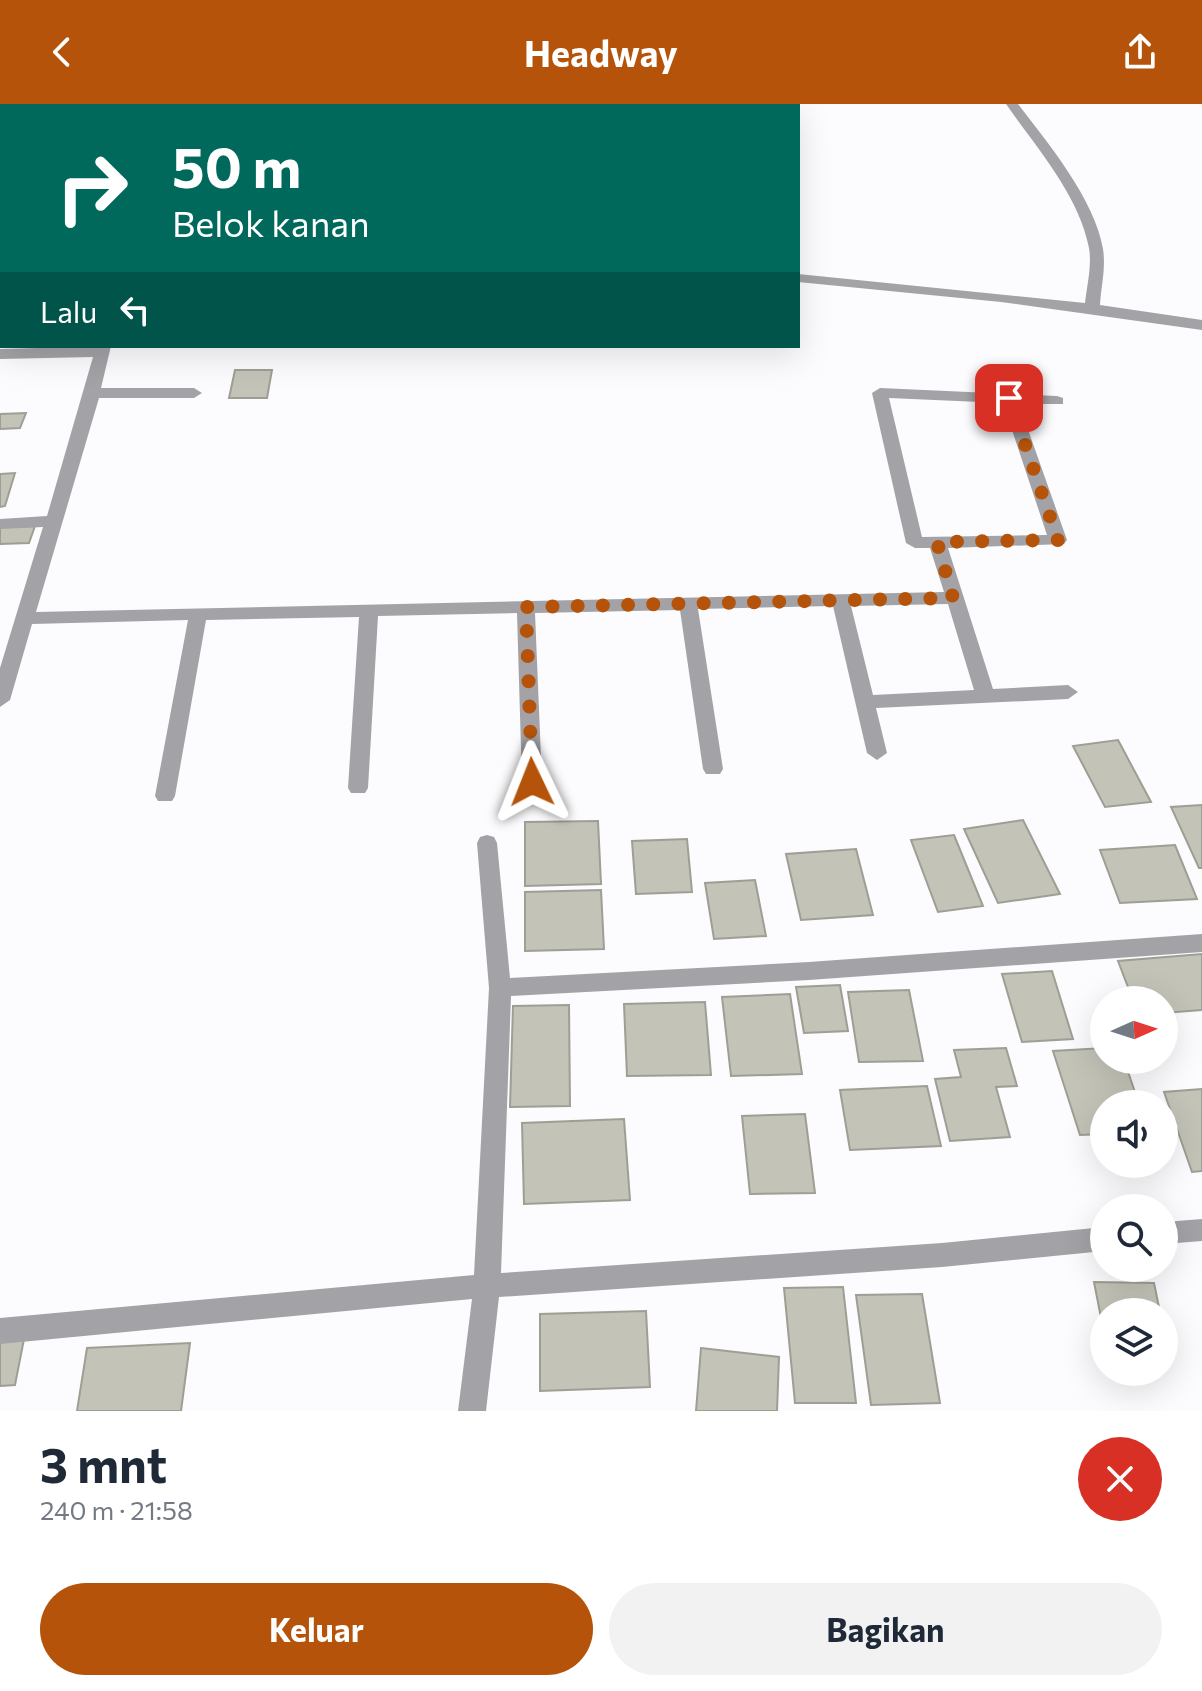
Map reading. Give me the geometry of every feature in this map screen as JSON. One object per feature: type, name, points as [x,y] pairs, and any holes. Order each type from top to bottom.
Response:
[{"type":"street","points":[[1012,104],[1042,145],[1096,246],[1092,307]]},
{"type":"street","points":[[800,278],[957,291],[1092,307],[1202,325]]},
{"type":"street","points":[[0,354],[102,349],[92,393],[51,521],[0,700]]},
{"type":"street","points":[[92,393],[194,393]]},
{"type":"street","points":[[1009,398],[1058,540],[915,543],[880,393],[1009,398],[1057,401]]},
{"type":"street","points":[[0,524],[51,521]]},
{"type":"street","points":[[937,542],[986,696]]},
{"type":"street","points":[[23,618],[953,598]]},
{"type":"street","points":[[841,601],[877,753]]},
{"type":"street","points":[[688,604],[713,769]]},
{"type":"street","points":[[526,607],[532,782]]},
{"type":"street","points":[[358,788],[369,611]]},
{"type":"street","points":[[165,796],[198,614]]},
{"type":"street","points":[[865,702],[1068,692]]},
{"type":"street","points":[[472,1411],[487,1286],[500,988],[487,843]]},
{"type":"street","points":[[500,988],[809,971],[1202,943]]},
{"type":"street","points":[[1178,1232],[1202,1230]]},
{"type":"street","points":[[0,1331],[487,1286],[942,1255],[1090,1240]]},
{"type":"building","points":[[235,370],[272,370],[267,398],[229,398]]},
{"type":"building","points":[[26,413],[20,428],[0,429],[0,414]]},
{"type":"building","points":[[15,473],[5,506],[0,507],[0,474]]},
{"type":"building","points":[[35,526],[29,543],[0,544],[0,527]]},
{"type":"building","points":[[1118,740],[1151,802],[1105,807],[1073,746]]},
{"type":"building","points":[[1202,805],[1202,868],[1199,868],[1171,807]]},
{"type":"building","points":[[1023,820],[1060,894],[998,903],[964,829]]},
{"type":"building","points":[[598,821],[601,884],[525,886],[525,822]]},
{"type":"building","points":[[954,835],[983,906],[938,912],[911,840]]},
{"type":"building","points":[[687,839],[692,892],[636,894],[632,841]]},
{"type":"building","points":[[1175,845],[1197,899],[1120,903],[1100,850]]},
{"type":"building","points":[[856,849],[873,915],[801,920],[786,854]]},
{"type":"building","points":[[755,880],[766,936],[714,939],[705,883]]},
{"type":"building","points":[[601,890],[604,949],[525,951],[525,892]]},
{"type":"building","points":[[1202,954],[1202,1010],[1178,1012],[1178,986],[1128,986],[1118,961]]},
{"type":"building","points":[[1052,971],[1073,1039],[1022,1042],[1002,974]]},
{"type":"building","points":[[840,985],[848,1031],[804,1033],[796,987]]},
{"type":"building","points":[[909,990],[923,1061],[859,1062],[848,992]]},
{"type":"building","points":[[790,994],[802,1074],[731,1076],[722,997]]},
{"type":"building","points":[[705,1002],[711,1075],[627,1076],[624,1004]]},
{"type":"building","points":[[569,1005],[570,1106],[510,1107],[513,1006]]},
{"type":"building","points":[[1006,1048],[1017,1086],[996,1087],[1010,1137],[950,1141],[935,1079],[961,1077],[954,1050]]},
{"type":"building","points":[[1090,1049],[1090,1074],[1129,1074],[1134,1090],[1090,1090],[1090,1135],[1080,1135],[1053,1051]]},
{"type":"building","points":[[927,1086],[941,1146],[850,1150],[840,1090]]},
{"type":"building","points":[[1202,1089],[1202,1171],[1192,1172],[1178,1132],[1178,1091]]},
{"type":"building","points":[[805,1114],[815,1193],[750,1194],[742,1116]]},
{"type":"building","points":[[624,1119],[630,1200],[524,1204],[522,1123]]},
{"type":"building","points":[[1094,1282],[1154,1283],[1157,1298],[1097,1298]]},
{"type":"building","points":[[843,1287],[856,1403],[795,1403],[784,1288]]},
{"type":"building","points":[[922,1294],[940,1403],[871,1405],[856,1295]]},
{"type":"building","points":[[646,1311],[650,1387],[540,1391],[540,1314]]},
{"type":"building","points":[[24,1339],[15,1385],[0,1386],[0,1341]]},
{"type":"building","points":[[190,1343],[181,1411],[77,1411],[87,1348]]},
{"type":"building","points":[[701,1348],[779,1357],[777,1411],[696,1411]]},
{"type":"route","points":[[532,782],[526,607],[953,598],[937,542],[1058,540],[1009,398]]}]
